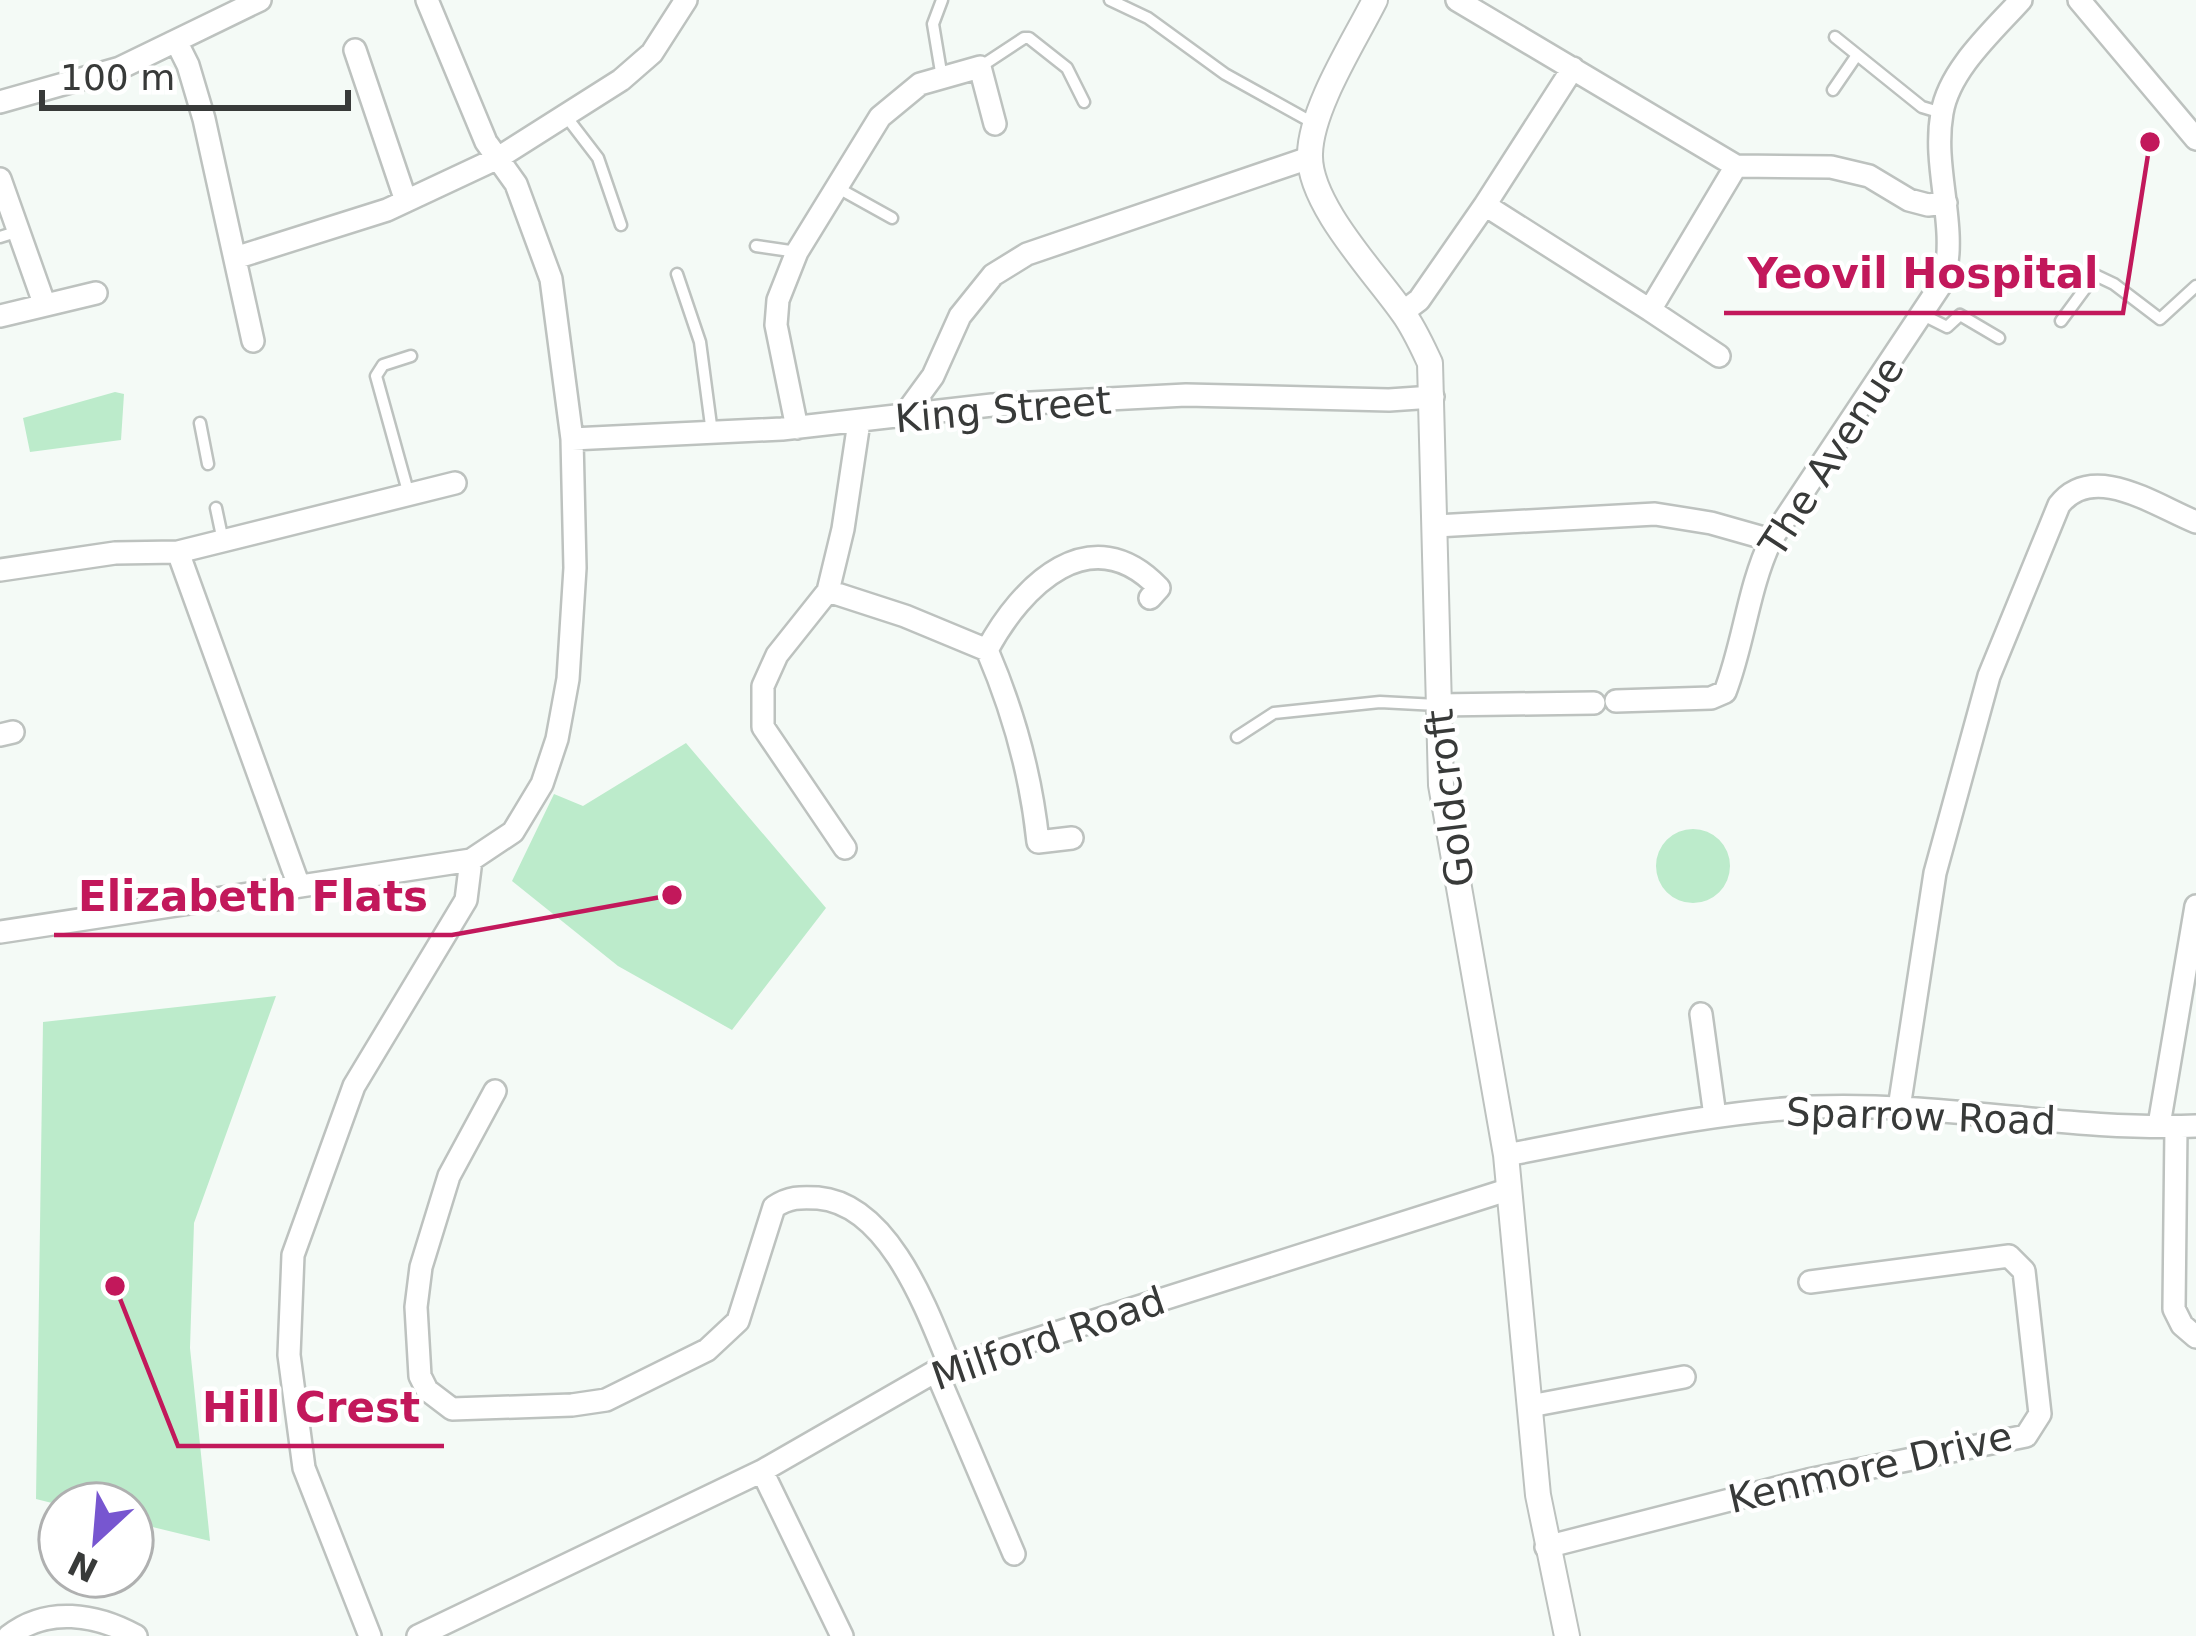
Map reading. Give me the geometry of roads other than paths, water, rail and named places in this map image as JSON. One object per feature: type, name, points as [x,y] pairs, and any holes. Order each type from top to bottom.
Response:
[{"type":"street","points":[[0,102],[120,68],[260,0]]},
{"type":"street","points":[[0,932],[471,860],[513,832],[542,784],[557,739],[568,680],[574,568],[572,439],[551,279],[516,184],[486,142],[427,0]]},
{"type":"street","points":[[235,258],[406,201],[498,158],[621,80],[652,53],[686,0]]},
{"type":"street","points":[[903,417],[933,376],[960,316],[993,274],[1027,254],[1309,158],[1315,124],[1375,0]]},
{"type":"street","points":[[1457,0],[1736,166],[1831,167],[1869,176],[1928,206],[1946,203]]},
{"type":"street","points":[[1942,113],[1976,50],[2021,0]]},
{"type":"street","points":[[2079,0],[2196,139]]},
{"type":"street","points":[[178,43],[204,119],[253,341]]},
{"type":"street","points":[[355,50],[406,201]]},
{"type":"street","points":[[797,428],[776,325],[778,300],[796,252],[880,116],[920,85],[980,67],[994,124]]},
{"type":"street","points":[[1403,312],[1419,300],[1573,68]]},
{"type":"street","name":"The Avenue","points":[[1437,705],[1711,698],[1725,692],[1737,662],[1760,563],[1771,540],[1944,280],[1951,253],[1942,113]]},
{"type":"street","name":"Goldcroft","points":[[1309,158],[1321,195],[1383,291],[1403,312],[1430,363],[1441,784],[1506,1155],[1546,1547],[1567,1636]]},
{"type":"street","points":[[1650,310],[1736,166]]},
{"type":"street","points":[[0,178],[9,234],[44,303]]},
{"type":"street","points":[[1484,205],[1719,356]]},
{"type":"street","points":[[0,316],[97,293]]},
{"type":"street","name":"King Street","points":[[572,439],[797,428],[992,406],[1186,395],[1433,397]]},
{"type":"street","points":[[845,848],[764,727],[763,686],[777,655],[828,591],[860,422]]},
{"type":"street","points":[[0,570],[115,554],[178,552],[455,483]]},
{"type":"street","points":[[1899,1108],[1934,872],[1989,676],[2059,505],[2078,488],[2104,485],[2196,522]]},
{"type":"street","points":[[1436,526],[1655,514],[1771,540]]},
{"type":"street","points":[[178,552],[299,886]]},
{"type":"street","points":[[987,650],[1006,614],[1047,573],[1087,557],[1123,561],[1146,575],[1161,596]]},
{"type":"street","points":[[828,591],[987,650],[1015,715],[1038,842],[1072,838]]},
{"type":"street","points":[[370,1636],[304,1468],[290,1355],[293,1255],[354,1086],[466,900],[471,860]]},
{"type":"street","points":[[2196,906],[2177,1126],[2174,1309],[2196,1337]]},
{"type":"street","points":[[1701,1014],[1715,1116]]},
{"type":"street","points":[[495,1091],[448,1176],[421,1267],[416,1307],[420,1376],[427,1390],[452,1408],[572,1405],[630,1391],[707,1350],[738,1321],[774,1208],[786,1198],[829,1199],[859,1213],[882,1235],[923,1298],[943,1369],[1014,1554]]},
{"type":"street","name":"Sparrow Road","points":[[1506,1155],[1715,1116],[1814,1107],[2177,1126]]},
{"type":"street","name":"Milford Road","points":[[418,1636],[762,1472],[943,1369],[1507,1190]]},
{"type":"street","name":"Kenmore Drive","points":[[1546,1547],[1808,1480],[2026,1436],[2040,1414],[2024,1271],[2008,1256],[1810,1282]]},
{"type":"street","points":[[1530,1406],[1684,1377]]},
{"type":"street","points":[[762,1472],[842,1636]]},
{"type":"street","points":[[9,1636],[30,1623],[72,1615],[105,1622],[136,1636]]},
{"type":"lane","points":[[942,0],[933,24],[942,79]]},
{"type":"lane","points":[[1110,0],[1148,18],[1225,74],[1315,124]]},
{"type":"lane","points":[[1835,37],[1922,107],[1942,113]]},
{"type":"lane","points":[[980,67],[1029,38],[1067,68],[1084,102]]},
{"type":"lane","points":[[1832,90],[1857,55]]},
{"type":"lane","points":[[565,115],[598,158],[621,225]]},
{"type":"lane","points":[[835,187],[892,218]]},
{"type":"lane","points":[[756,246],[796,252]]},
{"type":"lane","points":[[677,274],[700,342],[712,433]]},
{"type":"lane","points":[[2061,321],[2095,275],[2160,319],[2196,286]]},
{"type":"lane","points":[[1923,315],[1943,327],[1960,315],[1999,338]]},
{"type":"lane","points":[[409,495],[376,376],[383,365],[411,356]]},
{"type":"lane","points":[[200,423],[208,464]]},
{"type":"lane","points":[[216,508],[223,541]]},
{"type":"lane","points":[[1237,737],[1274,712],[1380,702],[1437,705]]},
{"type":"place","name":"Yeovil Hospital","points":[[2150,142]]},
{"type":"place","name":"Elizabeth Flats","points":[[672,895]]},
{"type":"place","name":"Hill Crest","points":[[115,1286]]}]
